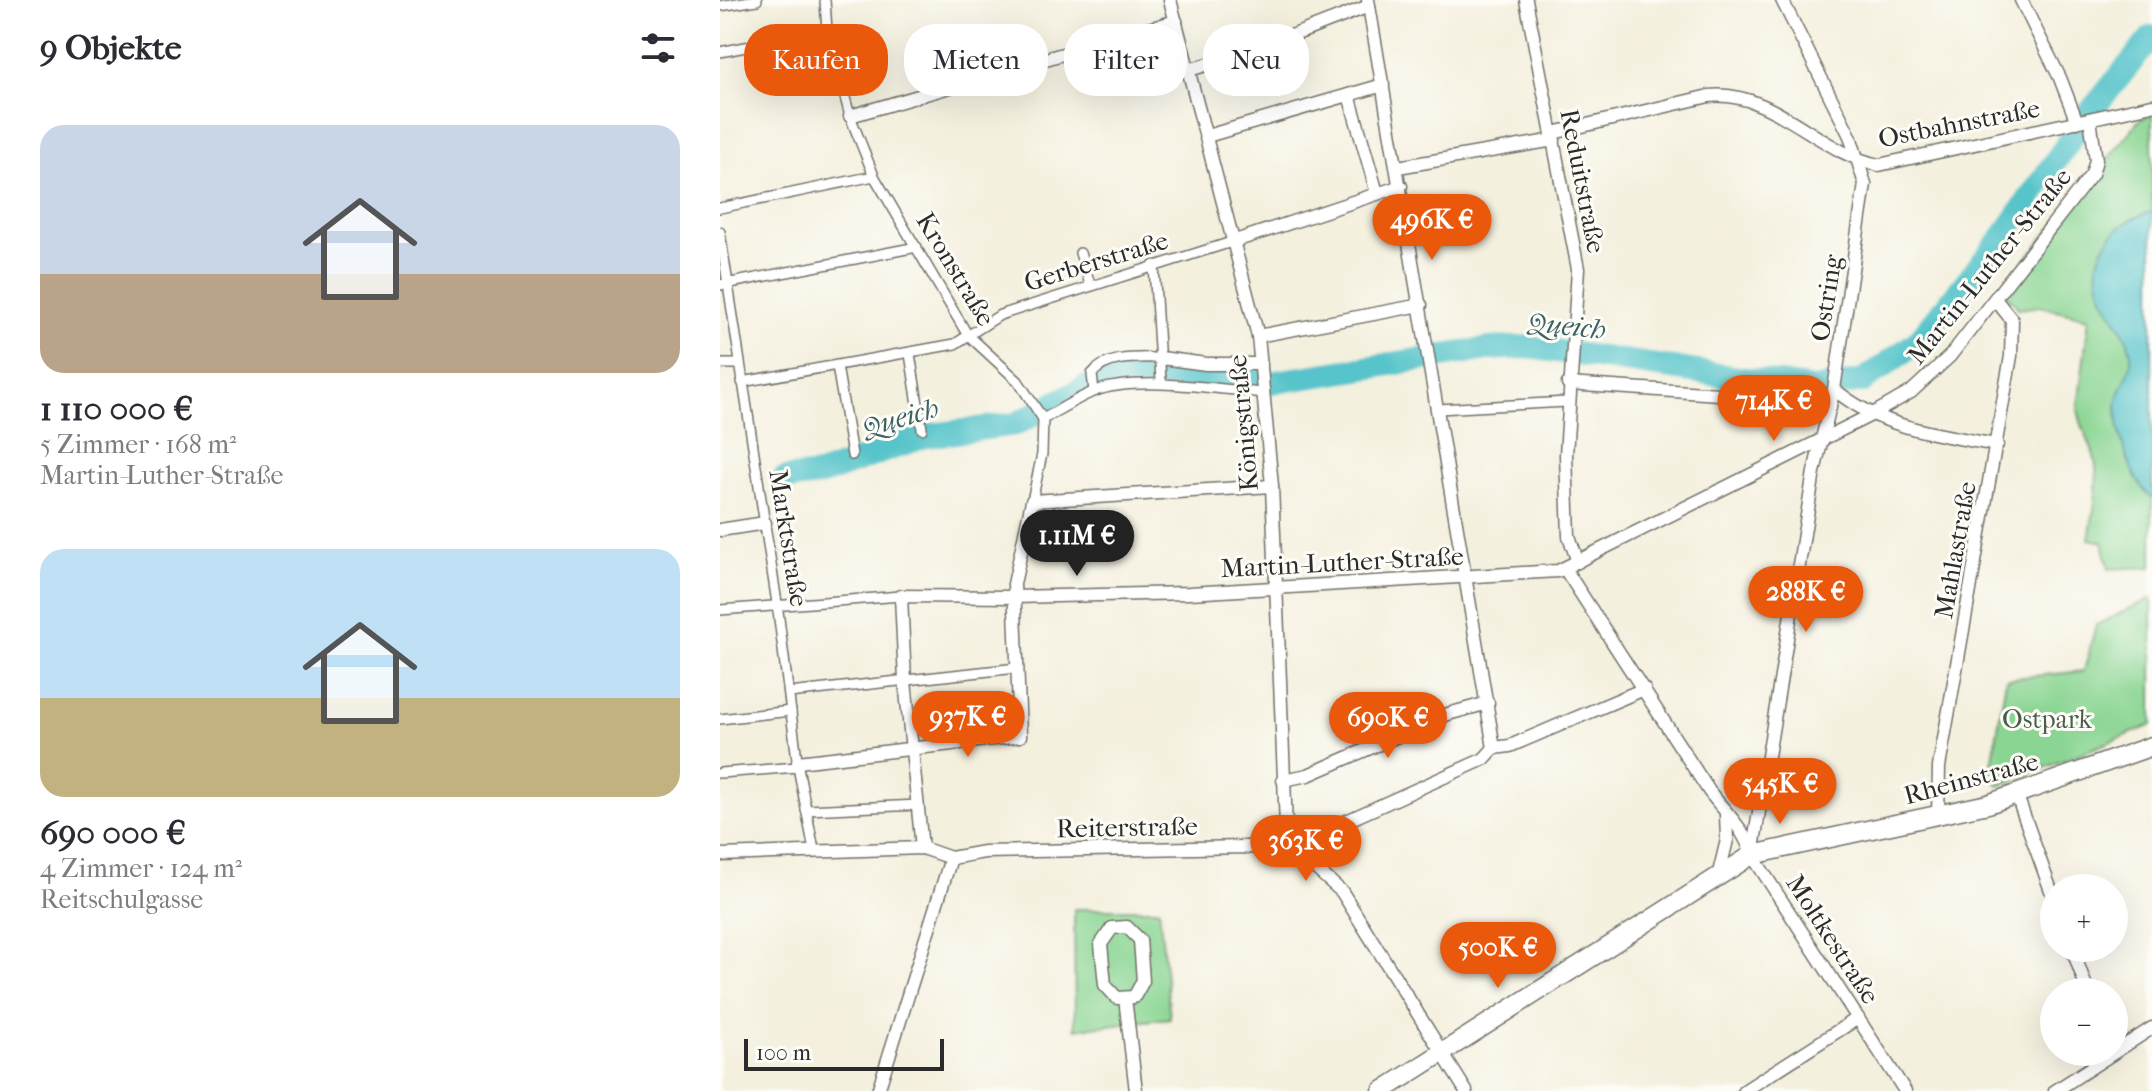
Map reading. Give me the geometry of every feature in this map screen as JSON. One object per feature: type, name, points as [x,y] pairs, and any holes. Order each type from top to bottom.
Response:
[{"type":"main road","name":"Rheinstraße","points":[[1382,1091],[1719,873],[1752,855],[2017,796],[2152,746]]},
{"type":"street","points":[[720,6],[757,0]]},
{"type":"street","name":"Kronstraße","points":[[825,0],[827,24]]},
{"type":"street","name":"Königstraße","points":[[1170,0],[1258,336],[1272,486],[1284,823],[1296,851]]},
{"type":"street","name":"Reduitstraße","points":[[1526,0],[1578,269],[1568,378]]},
{"type":"street","name":"Ostring","points":[[1752,855],[1802,537],[1839,360],[1865,184],[1860,159],[1782,0]]},
{"type":"street","name":"Martin-Luther-Straße","points":[[720,610],[777,603],[901,596],[1013,597],[1276,589],[1565,569],[1871,415],[1911,391],[1934,372],[1995,299],[2092,174],[2096,149],[2021,0]]},
{"type":"street","points":[[1189,70],[1255,50],[1369,3],[1494,748]]},
{"type":"street","points":[[850,116],[1176,21]]},
{"type":"street","points":[[720,52],[744,47]]},
{"type":"street","points":[[1207,136],[1383,85]]},
{"type":"street","points":[[1349,95],[1377,193]]},
{"type":"street","name":"Ostbahnstraße","points":[[1398,167],[1554,136],[1719,95],[1761,104],[1860,159],[1884,164],[2152,105]]},
{"type":"street","name":"Kronstraße","points":[[845,96],[874,176],[967,334],[1018,381],[1040,413]]},
{"type":"street","points":[[720,208],[874,176]]},
{"type":"street","points":[[1235,241],[1401,186]]},
{"type":"street","name":"Marktstraße","points":[[720,232],[724,285],[740,364],[798,764],[814,850]]},
{"type":"street","name":"Gerberstraße","points":[[742,382],[955,344],[1000,315],[1090,284],[1235,241]]},
{"type":"street","points":[[724,285],[917,247]]},
{"type":"street","points":[[1080,253],[1090,284]]},
{"type":"street","points":[[1154,265],[1161,370]]},
{"type":"street","name":"Mahlastraße","points":[[1938,816],[1939,767],[1997,445],[2013,327],[2009,314],[1995,299]]},
{"type":"street","points":[[1258,336],[1421,305]]},
{"type":"street","points":[[910,354],[922,429]]},
{"type":"street","points":[[1093,390],[1092,374],[1098,366],[1125,359],[1161,370],[1206,364],[1261,367]]},
{"type":"street","points":[[720,364],[740,364]]},
{"type":"street","points":[[837,366],[852,455]]},
{"type":"street","points":[[1578,562],[1572,551],[1569,528],[1568,378],[1719,394],[1832,399],[1905,428],[1997,445]]},
{"type":"street","points":[[720,773],[1020,736],[1013,597],[1042,454],[1040,413],[1093,390],[1161,385],[1263,393]]},
{"type":"street","points":[[1438,409],[1567,402]]},
{"type":"street","points":[[1032,501],[1272,486]]},
{"type":"street","points":[[720,530],[765,523]]},
{"type":"street","name":"Moltkestraße","points":[[1565,569],[1726,814],[1742,827],[1752,855],[1905,1091]]},
{"type":"street","points":[[901,596],[905,681],[922,848]]},
{"type":"street","points":[[789,693],[1017,668]]},
{"type":"street","points":[[1466,1091],[1342,892],[1296,851],[1331,828],[1484,759],[1494,748],[1510,746],[1644,689]]},
{"type":"street","points":[[1283,780],[1308,775],[1448,714],[1488,703]]},
{"type":"street","points":[[720,719],[791,711]]},
{"type":"street","points":[[2017,796],[2045,874]]},
{"type":"street","points":[[806,810],[919,805]]},
{"type":"street","points":[[1719,873],[1727,840],[1726,814]]},
{"type":"street","name":"Reiterstraße","points":[[720,855],[922,848],[951,858],[959,854],[993,852],[1247,847],[1296,851]]},
{"type":"street","points":[[878,1091],[951,858]]},
{"type":"street","points":[[1127,927],[1140,940],[1143,981],[1134,997],[1125,998],[1117,998],[1105,985],[1101,944],[1112,928],[1127,927]]},
{"type":"street","points":[[1125,998],[1136,1091]]},
{"type":"street","points":[[1744,1091],[1858,1018]]},
{"type":"street","points":[[2128,1043],[2148,1031],[2152,1047]]},
{"type":"street","points":[[2055,1091],[2092,1066]]},
{"type":"green space","points":[[2152,114],[2152,567],[2109,569],[2103,542],[2089,539],[2097,476],[2078,407],[2089,318],[2040,306],[2019,309],[2002,289],[2140,119]]},
{"type":"green space","name":"Ostpark","points":[[2152,598],[2152,725],[1999,786],[1990,777],[2006,679],[2084,671],[2096,625]]},
{"type":"green space","points":[[1074,909],[1159,909],[1170,1018],[1075,1029]]},
{"type":"water","points":[[2152,212],[2152,497],[2132,470],[2120,431],[2117,402],[2130,369],[2130,348],[2102,294],[2098,266],[2107,241],[2116,231],[2139,216]]},
{"type":"waterway","name":"Queich","points":[[784,479],[819,475],[925,436],[1016,424],[1093,383],[1130,375],[1275,382],[1488,349],[1528,347],[1814,389],[1863,381],[1917,342],[2003,237],[2086,117],[2152,37]]}]
